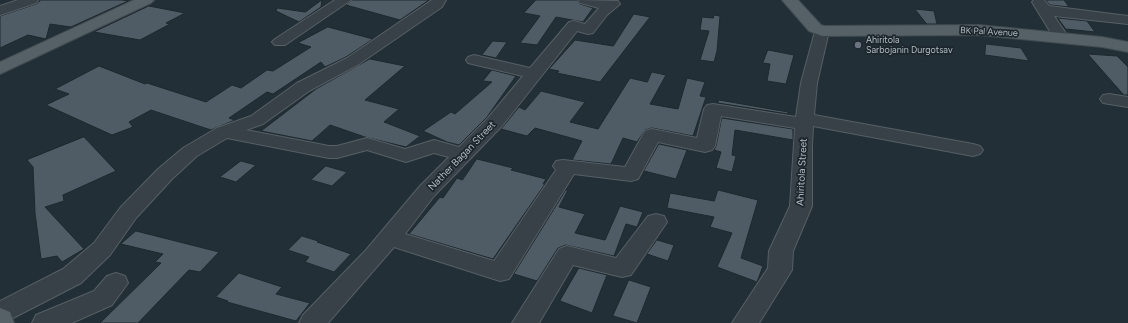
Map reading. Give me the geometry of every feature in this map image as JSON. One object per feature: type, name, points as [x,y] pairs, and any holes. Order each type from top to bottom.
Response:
[{"type":"main road","points":[[4,64],[146,0]]},
{"type":"main road","points":[[790,0],[815,28],[822,32]]},
{"type":"main road","name":"BK Pal Avenue","points":[[822,32],[979,30],[1061,38],[1128,47]]},
{"type":"street","points":[[0,11],[31,0]]},
{"type":"street","points":[[280,42],[344,0]]},
{"type":"street","points":[[0,312],[72,276],[102,249],[128,213],[165,174],[190,152],[224,132],[257,120],[303,87],[353,61],[437,4],[439,0]]},
{"type":"street","name":"Nather Bagan Street","points":[[312,323],[389,238],[427,191],[495,122],[574,25],[588,30],[602,12],[612,5],[585,0]]},
{"type":"street","points":[[1040,5],[1128,20]]},
{"type":"street","points":[[1040,5],[1061,38]]},
{"type":"street","name":"Ahiritola Street","points":[[745,323],[780,270],[781,251],[801,206],[802,145],[809,82],[822,32]]},
{"type":"street","points":[[474,60],[534,74]]},
{"type":"street","points":[[1109,99],[1128,102]]},
{"type":"street","points":[[389,238],[500,272],[563,169],[631,174],[652,135],[705,146],[713,109],[805,122],[973,150]]},
{"type":"street","points":[[224,132],[329,152],[337,152],[367,144],[406,156],[434,146],[463,155]]},
{"type":"street","points":[[525,323],[567,255],[622,268],[656,222]]},
{"type":"street","points":[[45,323],[103,298],[116,283]]},
{"type":"building","points":[[41,0],[128,1],[71,27],[50,24],[46,39],[28,35],[0,48],[0,16],[36,4]]},
{"type":"building","points":[[322,0],[321,7],[299,22],[276,11],[277,8],[305,12]]},
{"type":"building","points":[[352,0],[429,0],[400,20],[346,5]]},
{"type":"building","points":[[536,0],[577,0],[580,4],[593,8],[583,22],[556,17],[537,45],[520,43],[540,16],[524,13]]},
{"type":"building","points":[[1046,0],[1064,0],[1069,7],[1050,5]]},
{"type":"building","points":[[149,6],[185,13],[166,23],[170,24],[140,40],[94,32]]},
{"type":"building","points":[[915,9],[934,11],[937,24],[927,24]]},
{"type":"building","points":[[634,14],[650,17],[600,82],[557,73],[559,71],[549,69],[575,40],[613,46]]},
{"type":"building","points":[[714,15],[720,16],[717,51],[714,62],[700,60],[709,31],[700,30],[702,17],[713,18]]},
{"type":"building","points":[[1058,18],[1087,21],[1095,32],[1066,29]]},
{"type":"building","points":[[328,27],[373,39],[346,57],[325,67],[321,62],[273,94],[267,92],[229,118],[235,120],[211,130],[151,110],[129,122],[133,127],[112,135],[46,105],[69,94],[55,89],[99,66],[145,84],[147,83],[206,102],[232,85],[241,88],[267,70],[273,71],[311,47],[298,43]]},
{"type":"building","points":[[493,41],[507,42],[496,58],[482,55]]},
{"type":"building","points":[[986,44],[1021,48],[1029,61],[985,55]]},
{"type":"building","points":[[768,50],[794,55],[786,84],[767,81],[770,64],[763,63]]},
{"type":"building","points":[[1088,54],[1117,56],[1128,67],[1128,95],[1124,95]]},
{"type":"building","points":[[370,59],[405,66],[365,100],[399,109],[384,122],[420,136],[406,147],[365,137],[330,125],[312,141],[261,131],[316,89]]},
{"type":"building","points":[[492,70],[516,76],[487,117],[459,145],[447,142],[423,131],[451,112],[455,114],[492,82],[483,81]]},
{"type":"building","points":[[652,72],[666,75],[650,104],[678,109],[687,78],[705,82],[700,96],[706,97],[693,136],[652,128],[645,130],[637,142],[623,138],[611,164],[572,160],[582,141],[535,128],[527,136],[501,129],[519,107],[525,110],[541,91],[585,102],[570,122],[598,129],[630,78],[647,82]]},
{"type":"building","points":[[719,100],[788,112],[788,114],[718,103]]},
{"type":"building","points":[[722,118],[793,129],[793,140],[735,130],[732,155],[736,156],[732,172],[716,168],[721,152],[714,150]]},
{"type":"building","points":[[84,137],[116,171],[63,195],[64,201],[45,207],[84,249],[62,262],[57,256],[41,259],[35,213],[33,167],[27,160]]},
{"type":"building","points":[[659,144],[687,150],[676,179],[644,171]]},
{"type":"building","points":[[477,159],[513,168],[511,170],[546,179],[543,184],[545,184],[493,259],[409,234],[440,197],[443,198],[457,178],[462,180]]},
{"type":"building","points":[[241,161],[256,165],[236,182],[220,177]]},
{"type":"building","points":[[326,166],[347,172],[332,186],[311,180]]},
{"type":"building","points":[[566,190],[568,190],[559,207],[585,214],[575,233],[605,240],[620,206],[643,212],[637,227],[626,224],[614,256],[566,245],[558,248],[537,281],[514,274]]},
{"type":"building","points":[[718,190],[758,200],[741,258],[763,266],[757,282],[717,267],[732,233],[710,227],[714,217],[667,208],[670,193],[714,201]]},
{"type":"building","points":[[136,231],[219,252],[200,272],[189,270],[138,323],[100,323],[161,263],[155,262],[163,254],[121,244]]},
{"type":"building","points":[[302,236],[351,254],[334,272],[305,262],[309,257],[288,250]]},
{"type":"building","points":[[657,240],[674,245],[668,261],[647,254]]},
{"type":"building","points":[[579,268],[607,275],[592,313],[560,301]]},
{"type":"building","points":[[239,273],[282,287],[276,294],[310,303],[296,321],[227,302],[228,301],[216,297]]},
{"type":"building","points":[[629,280],[651,287],[637,323],[613,316]]},
{"type":"place","name":"Ahiritola Sarbojanin Durgotsav","points":[[858,45]]}]
